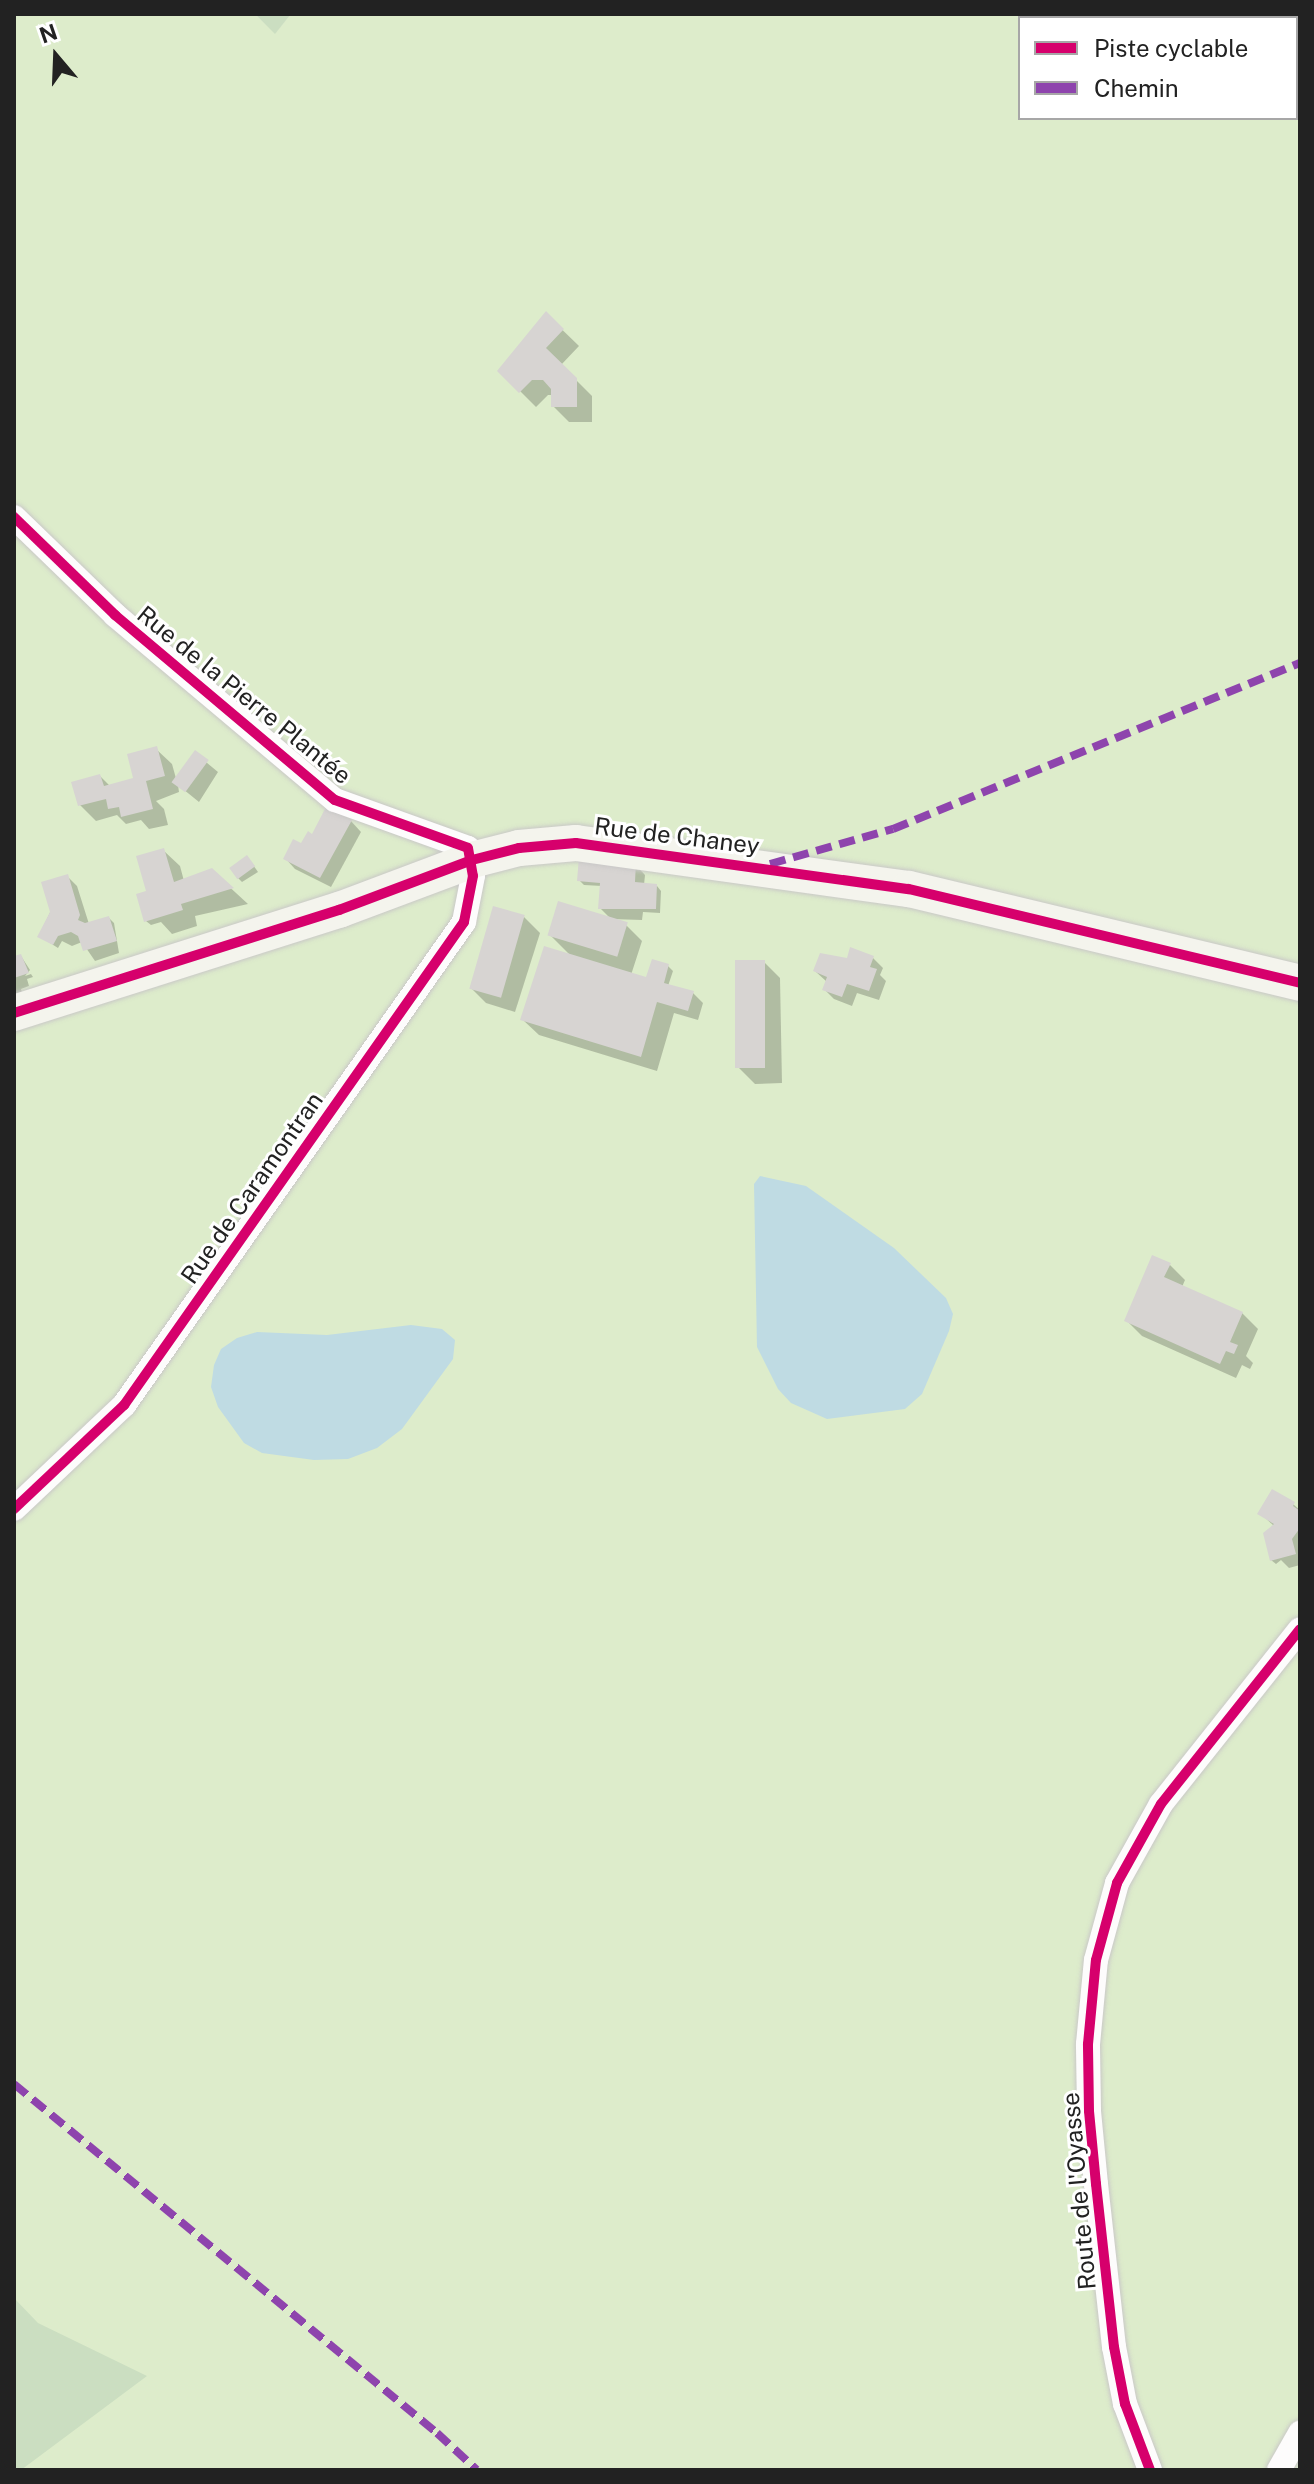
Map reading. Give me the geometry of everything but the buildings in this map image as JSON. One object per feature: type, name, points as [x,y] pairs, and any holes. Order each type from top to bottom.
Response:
[{"type":"street","name":"Rue de la Pierre Plantée","points":[[14,517],[115,615],[335,800],[468,848],[472,860]]},
{"type":"street","name":"Rue de Chaney","points":[[14,1013],[339,910],[472,860],[519,848],[576,843],[909,889],[1300,983]]},
{"type":"street","name":"Rue de Caramontran","points":[[14,1509],[124,1405],[143,1379],[464,922],[472,860]]},
{"type":"street","name":"Route de l'Oyasse","points":[[1150,2470],[1125,2404],[1114,2347],[1094,2170],[1088,2044],[1096,1960],[1117,1883],[1161,1804],[1300,1629]]},
{"type":"street","points":[[1279,2470],[1300,2433]]},
{"type":"green space","points":[[14,14],[255,14],[275,33],[291,14],[1300,14],[1300,2470],[14,2470]]},
{"type":"green space","points":[[255,14],[291,14],[275,34]]},
{"type":"green space","points":[[14,2298],[38,2323],[147,2376],[21,2470],[14,2470]]},
{"type":"water","points":[[760,1176],[806,1186],[894,1248],[946,1298],[953,1314],[949,1331],[922,1394],[905,1409],[827,1419],[791,1403],[778,1389],[757,1347],[754,1184]]},
{"type":"water","points":[[411,1325],[442,1329],[455,1340],[453,1359],[402,1429],[377,1448],[348,1459],[314,1460],[262,1453],[244,1443],[218,1407],[211,1387],[214,1365],[221,1349],[237,1338],[257,1332],[327,1335]]},
{"type":"marked path","points":[[770,864],[893,829],[1300,663]]},
{"type":"marked path","points":[[14,2084],[437,2433],[477,2470]]},
{"type":"cycle path","points":[[14,517],[115,615],[335,800],[468,848],[473,876],[464,922],[124,1405],[14,1509]]},
{"type":"cycle path","points":[[14,1013],[339,910],[472,860],[519,848],[576,843],[909,889],[1300,983]]},
{"type":"cycle path","points":[[1150,2470],[1125,2404],[1114,2347],[1096,2184],[1089,2111],[1088,2044],[1096,1960],[1117,1883],[1161,1804],[1300,1629]]}]
